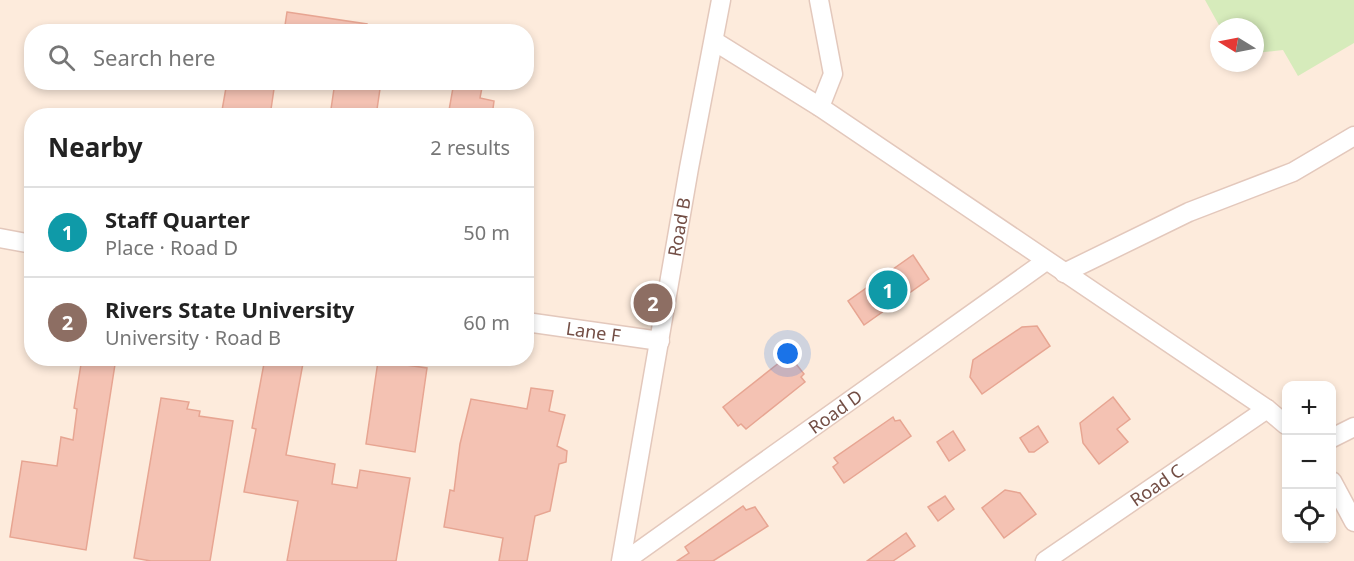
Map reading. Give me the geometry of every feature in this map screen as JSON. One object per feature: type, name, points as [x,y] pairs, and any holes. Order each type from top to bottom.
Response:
[{"type":"street","name":"Road B","points":[[621,561],[689,168],[721,0]]},
{"type":"street","points":[[819,0],[833,74],[820,107]]},
{"type":"street","points":[[714,41],[820,107],[1282,421]]},
{"type":"street","points":[[1064,273],[1189,212],[1293,172],[1354,136]]},
{"type":"street","points":[[0,238],[24,242]]},
{"type":"street","name":"Road D","points":[[625,561],[1046,261]]},
{"type":"street","name":"Lane F","points":[[534,323],[660,342]]},
{"type":"street","name":"Road C","points":[[1046,561],[1267,409]]},
{"type":"street","points":[[1336,436],[1354,427]]},
{"type":"street","points":[[1336,488],[1354,522]]},
{"type":"green space","points":[[1205,0],[1354,0],[1354,43],[1298,76],[1283,50],[1264,52],[1264,18],[1215,18]]},
{"type":"building","points":[[287,12],[367,24],[285,24]]},
{"type":"building","points":[[226,90],[274,90],[271,108],[222,108]]},
{"type":"building","points":[[334,90],[380,90],[377,108],[331,108]]},
{"type":"building","points":[[453,90],[482,90],[480,98],[494,101],[493,108],[449,108]]},
{"type":"building","points":[[913,255],[929,279],[864,325],[848,301]]},
{"type":"building","points":[[1037,326],[1050,346],[982,394],[970,377],[973,360],[1022,327]]},
{"type":"building","points":[[789,355],[804,374],[801,377],[805,382],[746,429],[741,424],[738,426],[723,407]]},
{"type":"building","points":[[81,366],[115,366],[86,550],[10,537],[22,461],[57,466],[61,437],[73,440],[77,409],[74,408]]},
{"type":"building","points":[[264,366],[303,366],[286,455],[335,464],[332,484],[357,488],[360,470],[410,478],[396,561],[287,561],[298,501],[244,492],[256,429],[252,428]]},
{"type":"building","points":[[377,366],[427,368],[415,452],[366,444]]},
{"type":"building","points":[[531,388],[553,391],[549,411],[565,415],[557,446],[567,451],[566,462],[559,464],[550,511],[535,516],[527,561],[499,561],[503,538],[444,527],[450,490],[454,491],[460,444],[471,399],[527,409]]},
{"type":"building","points":[[1113,397],[1130,419],[1117,429],[1128,442],[1099,464],[1083,443],[1080,423]]},
{"type":"building","points":[[161,398],[189,402],[187,409],[200,411],[199,416],[233,421],[210,561],[151,561],[134,558]]},
{"type":"building","points":[[893,417],[895,421],[900,420],[911,436],[844,483],[833,467],[838,463],[834,458]]},
{"type":"building","points":[[1038,426],[1048,442],[1034,452],[1029,452],[1020,438]]},
{"type":"building","points":[[953,431],[965,450],[949,461],[937,442]]},
{"type":"building","points":[[1005,490],[1020,493],[1036,514],[1004,538],[982,508]]},
{"type":"building","points":[[945,496],[954,509],[938,521],[928,507]]},
{"type":"building","points":[[743,506],[746,510],[755,507],[768,526],[713,561],[677,561],[689,553],[685,547]]},
{"type":"building","points":[[906,533],[915,546],[893,561],[867,561]]},
{"type":"place","name":"Staff Quarter","points":[[888,290]]},
{"type":"place","name":"Rivers State University","points":[[653,303]]}]
